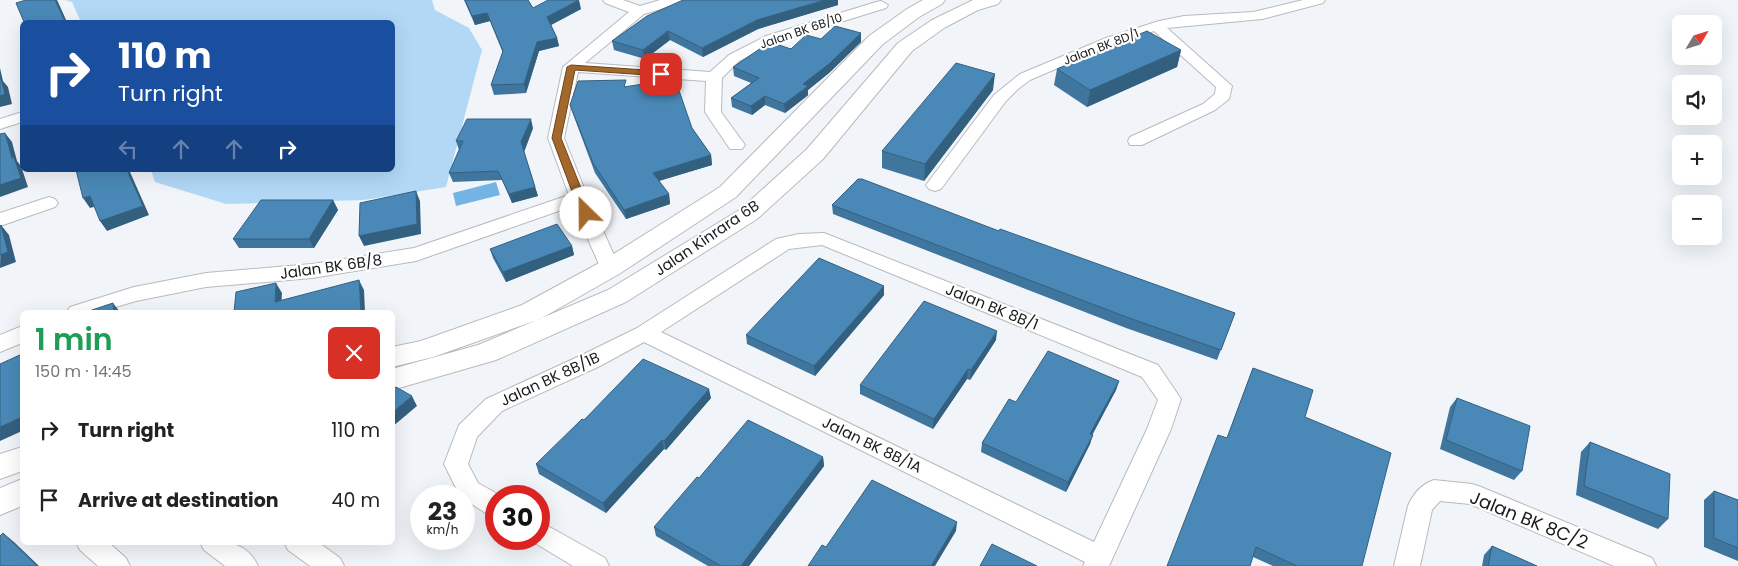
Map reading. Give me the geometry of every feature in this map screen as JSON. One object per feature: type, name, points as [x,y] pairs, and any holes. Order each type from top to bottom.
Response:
[{"type":"street","points":[[610,0],[639,11]]},
{"type":"street","points":[[610,268],[579,198],[556,138],[571,67],[639,11],[676,0]]},
{"type":"street","name":"Jalan Kinrara 6B","points":[[395,356],[424,350],[531,312],[610,268],[728,192],[876,40],[913,13],[936,0]]},
{"type":"street","name":"Jalan Kinrara 6B","points":[[395,379],[486,353],[617,296],[748,214],[815,154],[905,47],[938,24],[972,6],[992,0]]},
{"type":"street","name":"Jalan BK 8D/1","points":[[935,185],[1000,98],[1013,85],[1034,73],[1136,32],[1157,26],[1194,20],[1268,14],[1318,0]]},
{"type":"street","name":"Jalan BK 6B/10","points":[[714,77],[734,58],[771,39],[882,4]]},
{"type":"street","points":[[1136,141],[1209,107],[1223,96],[1224,86],[1157,26]]},
{"type":"street","points":[[571,67],[714,77],[713,112],[736,145]]},
{"type":"street","points":[[0,124],[19,118]]},
{"type":"street","name":"Jalan BK 6B/8","points":[[83,310],[134,294],[206,280],[312,271],[416,254],[579,198]]},
{"type":"street","points":[[0,220],[49,203]]},
{"type":"street","name":"Jalan BK 8B/1","points":[[644,333],[783,244],[799,240],[824,239],[1150,371],[1170,399],[1159,429],[1098,561]]},
{"type":"street","name":"Jalan BK 8B/1B","points":[[485,499],[469,490],[456,464],[467,432],[494,405],[592,360],[644,333]]},
{"type":"street","name":"Jalan BK 8B/1A","points":[[644,333],[1098,561]]},
{"type":"street","points":[[0,344],[20,335]]},
{"type":"street","points":[[0,467],[20,460]]},
{"type":"street","name":"Jalan BK 8C/2","points":[[1407,566],[1420,506],[1434,490],[1472,494],[1643,566]]},
{"type":"street","points":[[0,502],[20,493]]},
{"type":"street","points":[[550,539],[596,566]]},
{"type":"street","points":[[92,545],[117,566]]},
{"type":"street","points":[[217,545],[245,566]]},
{"type":"street","points":[[301,545],[331,566]]},
{"type":"shaded area","points":[[65,0],[432,0],[435,10],[469,28],[482,50],[446,187],[364,200],[226,204],[155,182],[152,172],[395,172],[395,20],[80,20],[72,2]]},
{"type":"shaded area","points":[[496,182],[500,195],[456,206],[453,193]]},
{"type":"building","points":[[26,0],[55,0],[64,20],[23,20],[16,3]]},
{"type":"building","points":[[465,0],[528,0],[533,8],[548,0],[579,0],[547,17],[557,38],[537,42],[524,84],[491,85],[503,51],[487,13],[472,16]]},
{"type":"building","points":[[683,0],[825,0],[757,20],[702,48],[668,31],[643,50],[612,41],[647,16]]},
{"type":"building","points":[[835,26],[861,33],[829,64],[803,84],[807,87],[784,104],[765,96],[751,106],[731,98],[759,78],[733,67],[770,42],[791,49],[806,35],[821,39]]},
{"type":"building","points":[[1147,31],[1181,50],[1090,90],[1057,69]]},
{"type":"building","points":[[956,63],[995,74],[925,164],[882,151]]},
{"type":"building","points":[[0,79],[5,94],[0,96]]},
{"type":"building","points":[[675,79],[692,128],[711,155],[653,173],[669,194],[624,210],[593,163],[570,105],[578,81],[626,80],[624,87]]},
{"type":"building","points":[[467,119],[531,119],[521,142],[535,187],[509,194],[498,171],[449,173],[463,141],[456,141]]},
{"type":"building","points":[[5,133],[12,158],[14,157],[21,178],[0,185],[0,134]]},
{"type":"building","points":[[76,172],[128,172],[143,206],[100,221],[90,196],[83,198]]},
{"type":"building","points":[[858,179],[999,231],[1000,229],[1235,313],[1221,350],[1129,318],[832,205]]},
{"type":"building","points":[[416,191],[417,224],[359,236],[360,203]]},
{"type":"building","points":[[261,200],[333,200],[309,239],[233,239]]},
{"type":"building","points":[[557,224],[572,246],[503,272],[490,249]]},
{"type":"building","points":[[0,226],[8,252],[0,255]]},
{"type":"building","points":[[819,258],[884,286],[814,366],[746,335]]},
{"type":"building","points":[[359,280],[361,310],[234,310],[236,292],[276,283],[275,302]]},
{"type":"building","points":[[924,301],[997,331],[971,370],[968,369],[934,419],[860,385]]},
{"type":"building","points":[[113,303],[114,310],[92,310]]},
{"type":"building","points":[[1048,351],[1119,381],[1090,434],[1093,435],[1068,482],[982,443],[1009,399],[1016,402]]},
{"type":"building","points":[[20,355],[20,418],[0,427],[0,364]]},
{"type":"building","points":[[643,359],[709,389],[664,441],[662,440],[603,503],[536,464],[582,419],[584,420]]},
{"type":"building","points":[[1253,368],[1313,390],[1305,417],[1391,453],[1362,566],[1297,566],[1256,547],[1250,566],[1167,566],[1218,435],[1227,438]]},
{"type":"building","points":[[395,388],[412,396],[395,410]]},
{"type":"building","points":[[1457,398],[1530,426],[1522,471],[1446,440]]},
{"type":"building","points":[[748,420],[823,457],[741,566],[721,566],[654,527]]},
{"type":"building","points":[[1590,442],[1670,474],[1668,519],[1584,486]]},
{"type":"building","points":[[872,480],[957,522],[931,566],[808,566],[822,545],[826,547]]},
{"type":"building","points":[[1714,491],[1738,500],[1738,548],[1714,538]]},
{"type":"building","points":[[3,533],[37,566],[0,566],[0,536]]},
{"type":"building","points":[[992,544],[1037,566],[980,566]]},
{"type":"building","points":[[1492,546],[1537,566],[1488,566]]},
{"type":"route","points":[[586,213],[556,138],[571,67],[661,74]]}]
